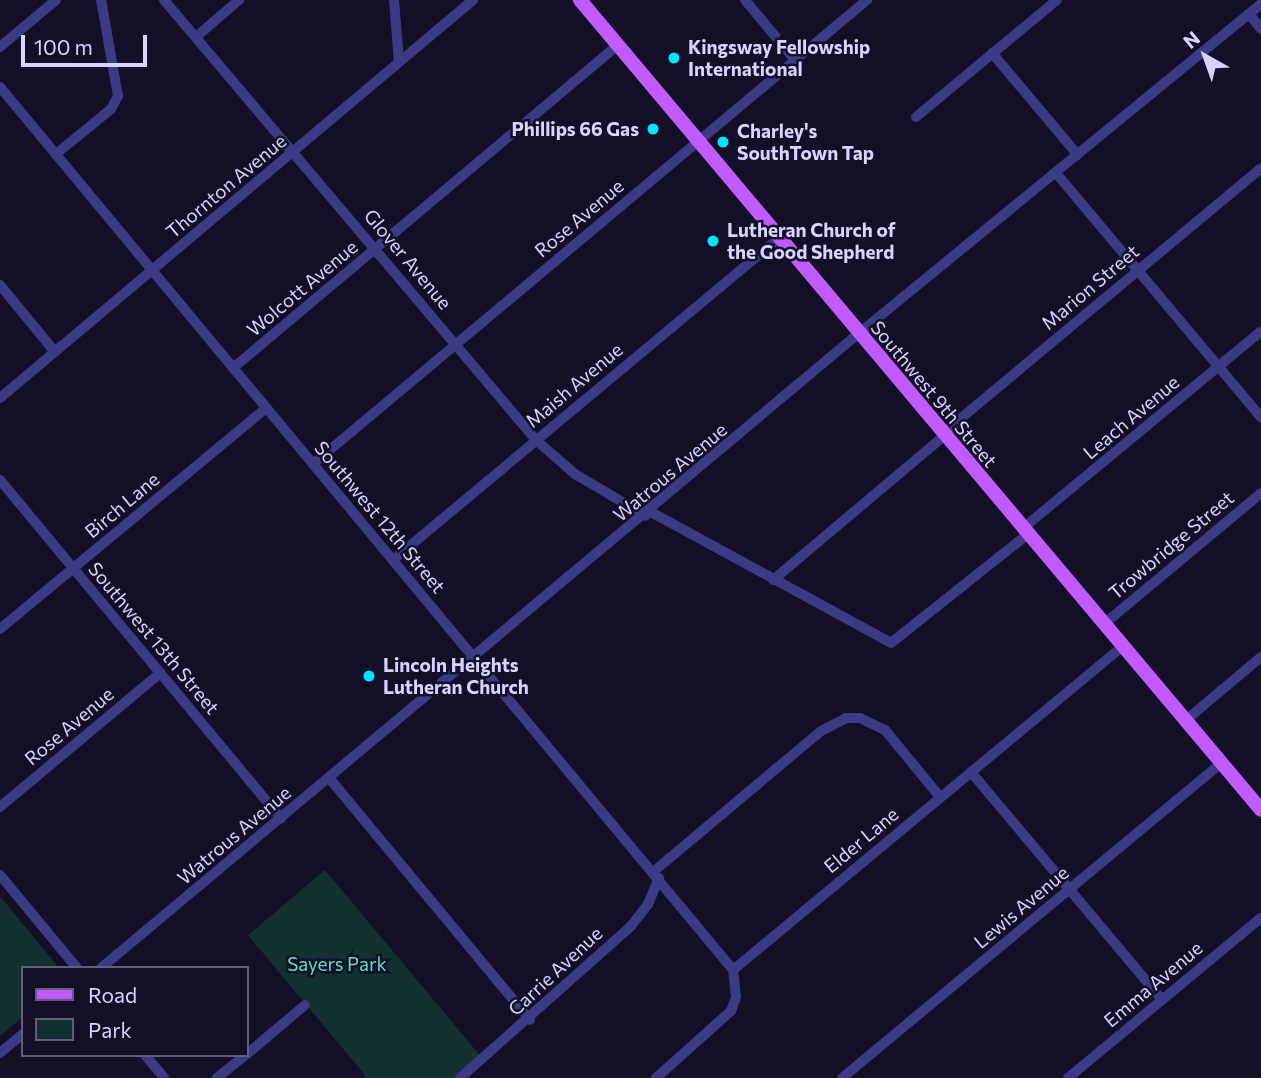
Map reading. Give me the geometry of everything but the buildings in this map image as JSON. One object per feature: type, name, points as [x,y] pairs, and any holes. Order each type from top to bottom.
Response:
[{"type":"main road","name":"Southwest 9th Street","points":[[580,0],[858,334],[1261,810]]},
{"type":"street","points":[[0,47],[56,0]]},
{"type":"street","points":[[56,154],[111,109],[118,96],[101,0]]},
{"type":"street","name":"Glover Avenue","points":[[164,0],[536,440],[575,474],[884,641],[899,640]]},
{"type":"street","points":[[196,37],[239,0]]},
{"type":"street","points":[[394,0],[399,62]]},
{"type":"street","name":"Thornton Avenue","points":[[0,398],[473,0]]},
{"type":"street","points":[[745,0],[795,60]]},
{"type":"street","name":"Rose Avenue","points":[[313,464],[867,0]]},
{"type":"street","points":[[916,117],[1057,0]]},
{"type":"street","name":"Watrous Avenue","points":[[103,966],[648,514],[858,334],[1261,4]]},
{"type":"street","points":[[1248,14],[1261,29]]},
{"type":"street","name":"Wolcott Avenue","points":[[233,368],[618,45]]},
{"type":"street","points":[[992,53],[1078,155]]},
{"type":"street","name":"Southwest 12th Street","points":[[0,87],[733,970]]},
{"type":"street","name":"Marion Street","points":[[773,580],[1261,168]]},
{"type":"street","points":[[1056,173],[1261,417]]},
{"type":"street","name":"Maish Avenue","points":[[393,560],[779,238]]},
{"type":"street","points":[[0,285],[55,352]]},
{"type":"street","name":"Leach Avenue","points":[[899,640],[1261,331]]},
{"type":"street","name":"Birch Lane","points":[[0,629],[266,408]]},
{"type":"street","name":"Southwest 13th Street","points":[[0,480],[281,819]]},
{"type":"street","name":"Trowbridge Street","points":[[1104,624],[1261,494]]},
{"type":"street","name":"Elder Lane","points":[[733,970],[1123,646]]},
{"type":"street","points":[[1186,720],[1261,657]]},
{"type":"street","name":"Rose Avenue","points":[[0,807],[160,673]]},
{"type":"street","name":"Carrie Avenue","points":[[460,1078],[530,1020],[571,976],[637,919],[656,875],[821,731],[846,718],[873,723],[899,744],[940,797]]},
{"type":"street","name":"Lewis Avenue","points":[[842,1078],[1222,762]]},
{"type":"street","points":[[971,772],[1162,1000]]},
{"type":"street","points":[[330,779],[530,1020]]},
{"type":"street","points":[[0,875],[74,966]]},
{"type":"street","name":"Emma Avenue","points":[[1068,1078],[1261,918]]},
{"type":"street","points":[[656,1078],[731,1011],[736,997],[733,970]]},
{"type":"street","points":[[248,1052],[305,1005]]},
{"type":"street","points":[[0,1053],[21,1036]]},
{"type":"street","points":[[147,1057],[164,1078]]},
{"type":"street","points":[[217,1078],[242,1057]]},
{"type":"green space","name":"Sayers Park","points":[[325,870],[483,1059],[460,1078],[363,1078],[365,1075],[248,935]]},
{"type":"green space","points":[[0,896],[57,966],[21,966],[21,1019],[0,1036]]},
{"type":"place","name":"Kingsway Fellowship International","points":[[674,58]]},
{"type":"place","name":"Phillips 66 Gas","points":[[653,129]]},
{"type":"place","name":"Charley's SouthTown Tap","points":[[723,142]]},
{"type":"place","name":"Lutheran Church of the Good Shepherd","points":[[713,241]]},
{"type":"place","name":"Lincoln Heights Lutheran Church","points":[[369,676]]}]
